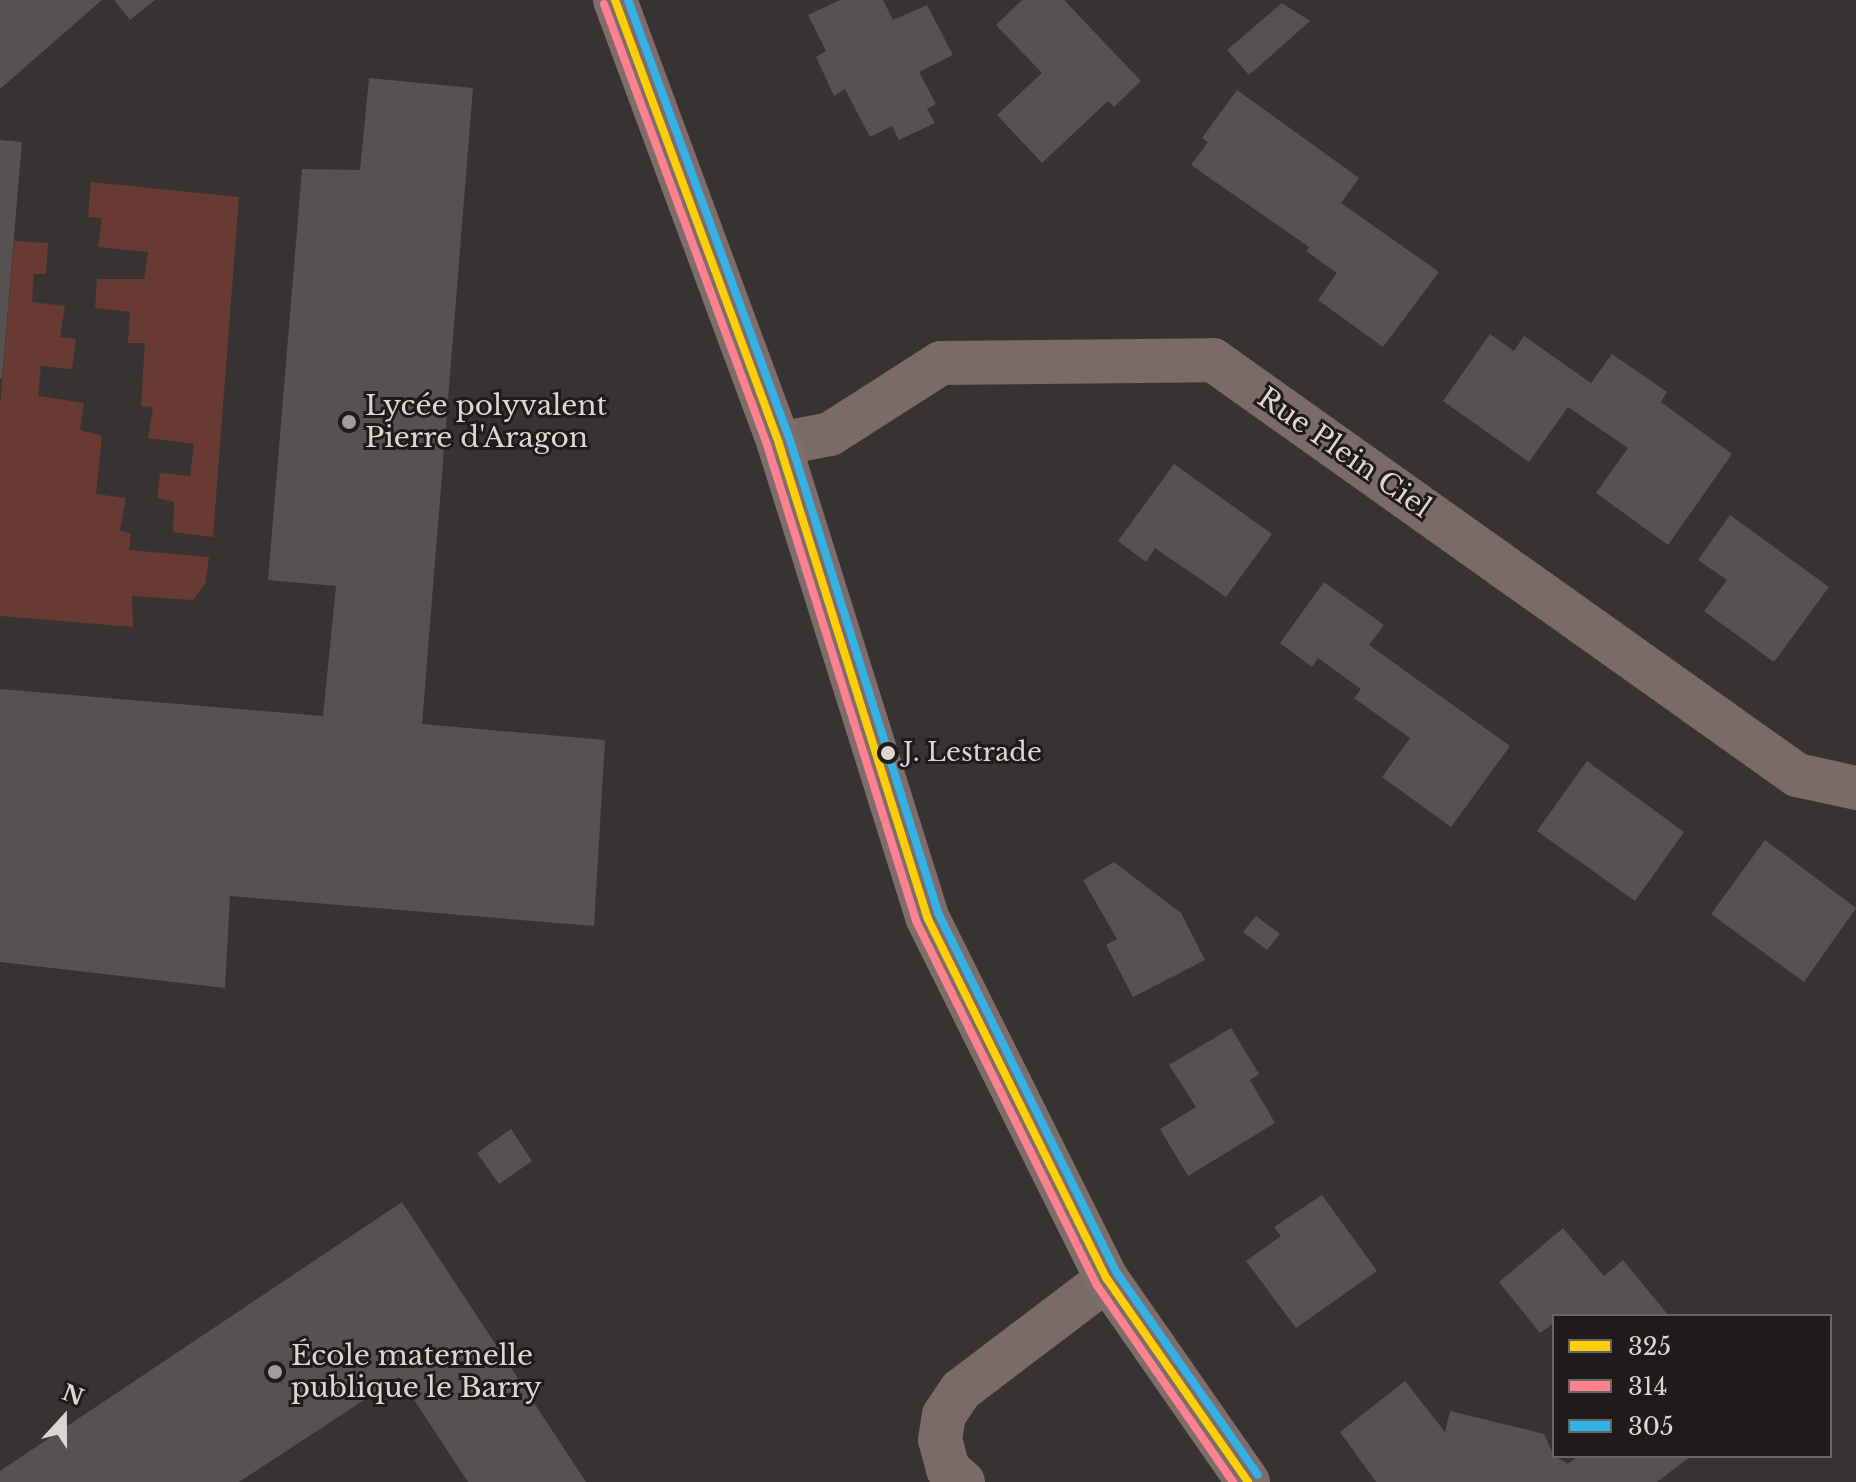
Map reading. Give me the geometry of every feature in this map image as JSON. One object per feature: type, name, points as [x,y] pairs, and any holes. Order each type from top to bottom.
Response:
[{"type":"main road","points":[[615,0],[779,444],[927,917],[1107,1279],[1248,1482]]},
{"type":"street","name":"Rue Plein Ciel","points":[[779,444],[830,434],[941,363],[1213,360],[1797,775],[1856,788]]},
{"type":"street","points":[[963,1482],[948,1469],[940,1440],[944,1415],[961,1390],[1107,1279]]},
{"type":"shaded area","points":[[91,182],[239,197],[213,537],[173,532],[174,502],[157,498],[160,473],[190,476],[194,444],[148,438],[153,407],[141,406],[145,343],[128,343],[130,312],[95,308],[97,279],[144,279],[148,252],[98,247],[102,218],[88,217]]},
{"type":"shaded area","points":[[14,241],[48,243],[46,274],[34,274],[32,302],[65,306],[60,337],[76,339],[72,369],[41,366],[38,396],[84,403],[80,430],[102,436],[96,494],[126,498],[120,530],[131,534],[129,550],[209,557],[205,584],[193,600],[132,596],[133,627],[0,616],[0,405]]},
{"type":"building","points":[[0,0],[102,0],[0,89]]},
{"type":"building","points":[[114,0],[155,0],[130,20]]},
{"type":"building","points":[[840,0],[883,0],[893,20],[927,5],[953,55],[919,72],[936,104],[927,109],[935,123],[899,140],[892,126],[870,137],[845,89],[834,96],[816,57],[826,51],[808,15]]},
{"type":"building","points":[[1022,0],[1064,0],[1141,81],[1114,107],[1108,101],[1042,163],[997,115],[1042,73],[996,25]]},
{"type":"building","points":[[1282,3],[1310,21],[1249,75],[1227,50]]},
{"type":"building","points":[[369,78],[473,88],[422,724],[605,740],[594,926],[230,896],[225,988],[0,962],[0,689],[323,716],[336,586],[268,580],[302,169],[360,170]]},
{"type":"building","points":[[1237,90],[1359,178],[1341,203],[1439,272],[1383,347],[1318,300],[1337,273],[1306,251],[1309,247],[1191,165],[1208,142],[1202,138]]},
{"type":"building","points":[[0,140],[22,142],[2,379],[0,378]]},
{"type":"building","points":[[1490,334],[1514,351],[1524,336],[1591,383],[1612,354],[1667,392],[1661,402],[1732,454],[1668,545],[1596,493],[1628,448],[1568,407],[1529,462],[1443,401]]},
{"type":"building","points":[[1174,464],[1272,534],[1226,597],[1155,548],[1146,562],[1118,541]]},
{"type":"building","points":[[1730,515],[1829,587],[1774,662],[1704,611],[1727,580],[1698,560]]},
{"type":"building","points":[[1324,582],[1384,625],[1369,645],[1510,746],[1451,827],[1382,777],[1410,738],[1354,698],[1361,689],[1318,658],[1312,667],[1280,643]]},
{"type":"building","points":[[1587,761],[1684,832],[1635,901],[1537,831]]},
{"type":"building","points":[[1765,840],[1856,908],[1804,982],[1711,914]]},
{"type":"building","points":[[1114,862],[1181,913],[1205,960],[1133,997],[1106,945],[1117,939],[1083,880]]},
{"type":"building","points":[[1256,916],[1280,934],[1267,950],[1243,932]]},
{"type":"building","points":[[1231,1028],[1259,1074],[1250,1080],[1275,1123],[1188,1176],[1160,1129],[1196,1107],[1169,1065]]},
{"type":"building","points":[[511,1129],[532,1161],[499,1184],[477,1153]]},
{"type":"building","points":[[1322,1195],[1377,1271],[1296,1328],[1246,1261],[1281,1236],[1274,1227]]},
{"type":"building","points":[[402,1202],[586,1482],[468,1482],[399,1377],[239,1482],[0,1482],[0,1471]]},
{"type":"building","points":[[1563,1228],[1604,1276],[1623,1260],[1667,1314],[1552,1314],[1552,1324],[1540,1333],[1499,1282]]},
{"type":"building","points":[[1405,1381],[1445,1432],[1450,1411],[1544,1434],[1552,1458],[1568,1464],[1576,1458],[1688,1458],[1657,1482],[1376,1482],[1340,1432]]},
{"type":"transit line","name":"325","points":[[615,0],[779,444],[927,917],[1107,1279],[1248,1482]]},
{"type":"transit line","name":"305","points":[[628,0],[790,440],[938,913],[1117,1273],[1258,1475]]},
{"type":"transit line","name":"314","points":[[604,4],[768,448],[916,921],[1096,1284],[1233,1482]]},
{"type":"place","name":"Lycée polyvalent Pierre d'Aragon","points":[[349,422]]},
{"type":"place","name":"J. Lestrade","points":[[888,753]]},
{"type":"place","name":"École maternelle publique le Barry","points":[[275,1372]]}]
